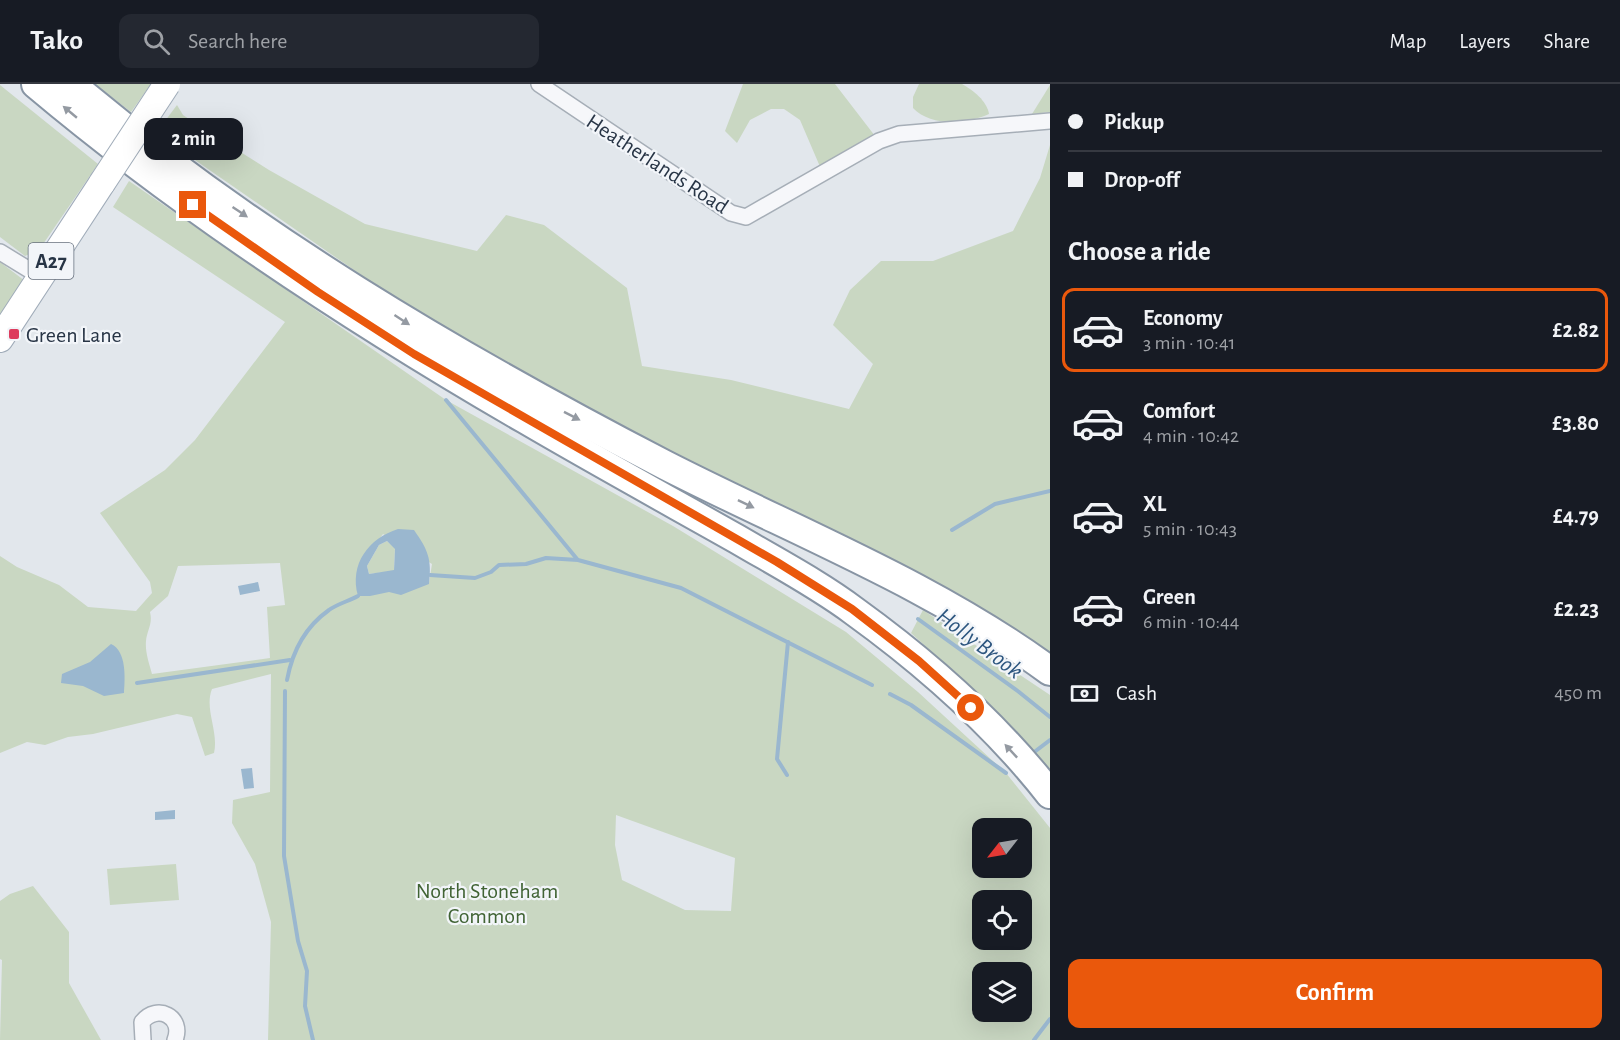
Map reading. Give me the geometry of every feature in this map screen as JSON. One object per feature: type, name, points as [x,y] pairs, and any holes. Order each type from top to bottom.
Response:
[{"type":"highway","points":[[36,84],[104,141],[219,224],[356,316],[525,419],[777,562],[852,609],[919,661],[971,708],[1050,794]]},
{"type":"highway","points":[[71,84],[116,122],[226,202],[408,324],[549,404],[939,602],[1023,651],[1050,671]]},
{"type":"main road","name":"A27","points":[[0,339],[167,84]]},
{"type":"street","name":"Heatherlands Road","points":[[539,84],[731,213],[746,217],[879,141],[899,134],[1050,121]]},
{"type":"street","points":[[0,252],[40,277]]},
{"type":"street","points":[[143,1040],[142,1023],[158,1012],[170,1016],[175,1021],[178,1032],[175,1040]]},
{"type":"green space","points":[[95,84],[151,84],[131,112]]},
{"type":"green space","points":[[743,84],[835,84],[875,136],[821,169],[800,120],[784,109],[771,109],[750,120],[737,143],[725,131]]},
{"type":"green space","points":[[919,84],[962,84],[982,100],[989,114],[960,122],[929,118],[913,108],[913,97]]},
{"type":"green space","points":[[0,85],[98,164],[39,250],[25,256],[0,237]]},
{"type":"green space","points":[[1050,85],[1050,112],[1032,114]]},
{"type":"green space","points":[[177,105],[183,115],[204,129],[269,170],[365,224],[477,251],[506,215],[544,225],[627,288],[642,366],[731,380],[849,409],[873,364],[833,325],[850,290],[881,261],[933,261],[1013,231],[1040,178],[1050,145],[1050,652],[960,595],[569,401],[419,315],[156,133]]},
{"type":"green space","name":"North Stoneham Common","points":[[129,181],[446,400],[673,526],[846,632],[918,692],[1006,773],[1050,828],[1050,1040],[268,1040],[271,922],[255,864],[232,823],[233,800],[270,792],[271,674],[212,689],[210,704],[215,745],[214,753],[205,756],[192,717],[177,714],[93,734],[68,737],[45,745],[27,742],[0,753],[0,556],[17,567],[59,585],[88,607],[136,611],[152,593],[150,582],[100,513],[165,470],[195,440],[285,322],[113,207]],"holes":[[[383,534],[432,564],[429,583],[398,593],[391,592],[359,567]],[[280,563],[285,605],[267,607],[270,658],[152,674],[146,645],[151,620],[150,612],[168,596],[178,566]],[[616,815],[735,858],[731,911],[685,910],[622,880],[615,845]]]},
{"type":"green space","points":[[0,262],[25,281],[0,328]]},
{"type":"green space","points":[[387,541],[395,548],[394,571],[369,574],[367,566],[379,545]]},
{"type":"green space","points":[[923,610],[1050,695],[1050,771],[984,700],[911,633]]},
{"type":"green space","points":[[176,864],[179,900],[110,905],[107,869]]},
{"type":"green space","points":[[33,886],[69,932],[69,983],[101,1040],[0,1040],[2,960],[0,959],[0,901],[10,894]]},
{"type":"water","points":[[398,529],[414,530],[428,555],[429,584],[401,595],[389,592],[358,596],[356,573],[359,563],[370,546]],"holes":[[[387,541],[395,549],[394,570],[369,574],[367,566],[379,545]]]},
{"type":"water","points":[[258,582],[260,591],[240,595],[238,586]]},
{"type":"water","points":[[111,644],[120,653],[122,659],[125,673],[124,693],[104,696],[83,686],[61,683],[62,674],[90,662]]},
{"type":"water","points":[[252,768],[254,788],[244,789],[241,769]]},
{"type":"water","points":[[175,810],[175,819],[155,820],[155,812]]},
{"type":"waterway","points":[[446,400],[577,559]]},
{"type":"waterway","name":"Holly Brook","points":[[952,530],[995,504],[1050,491]]},
{"type":"waterway","points":[[430,575],[475,578],[491,572],[499,565],[526,564],[546,558],[578,560],[681,588],[872,685]]},
{"type":"waterway","points":[[287,680],[292,660],[306,632],[332,608],[358,596]]},
{"type":"waterway","name":"Holly Brook","points":[[918,619],[1050,717]]},
{"type":"waterway","points":[[787,775],[777,759],[788,642]]},
{"type":"waterway","points":[[137,683],[290,660]]},
{"type":"waterway","points":[[285,691],[284,856],[298,941],[307,971],[305,1006],[313,1040]]},
{"type":"waterway","points":[[890,694],[911,705],[1006,773]]},
{"type":"waterway","points":[[1033,753],[1050,740]]},
{"type":"waterway","points":[[1034,1040],[1050,1019]]},
{"type":"place","name":"Green Lane","points":[[14,334]]},
{"type":"route","points":[[193,205],[318,292],[414,354],[777,562],[852,609],[919,661],[971,708]]}]
